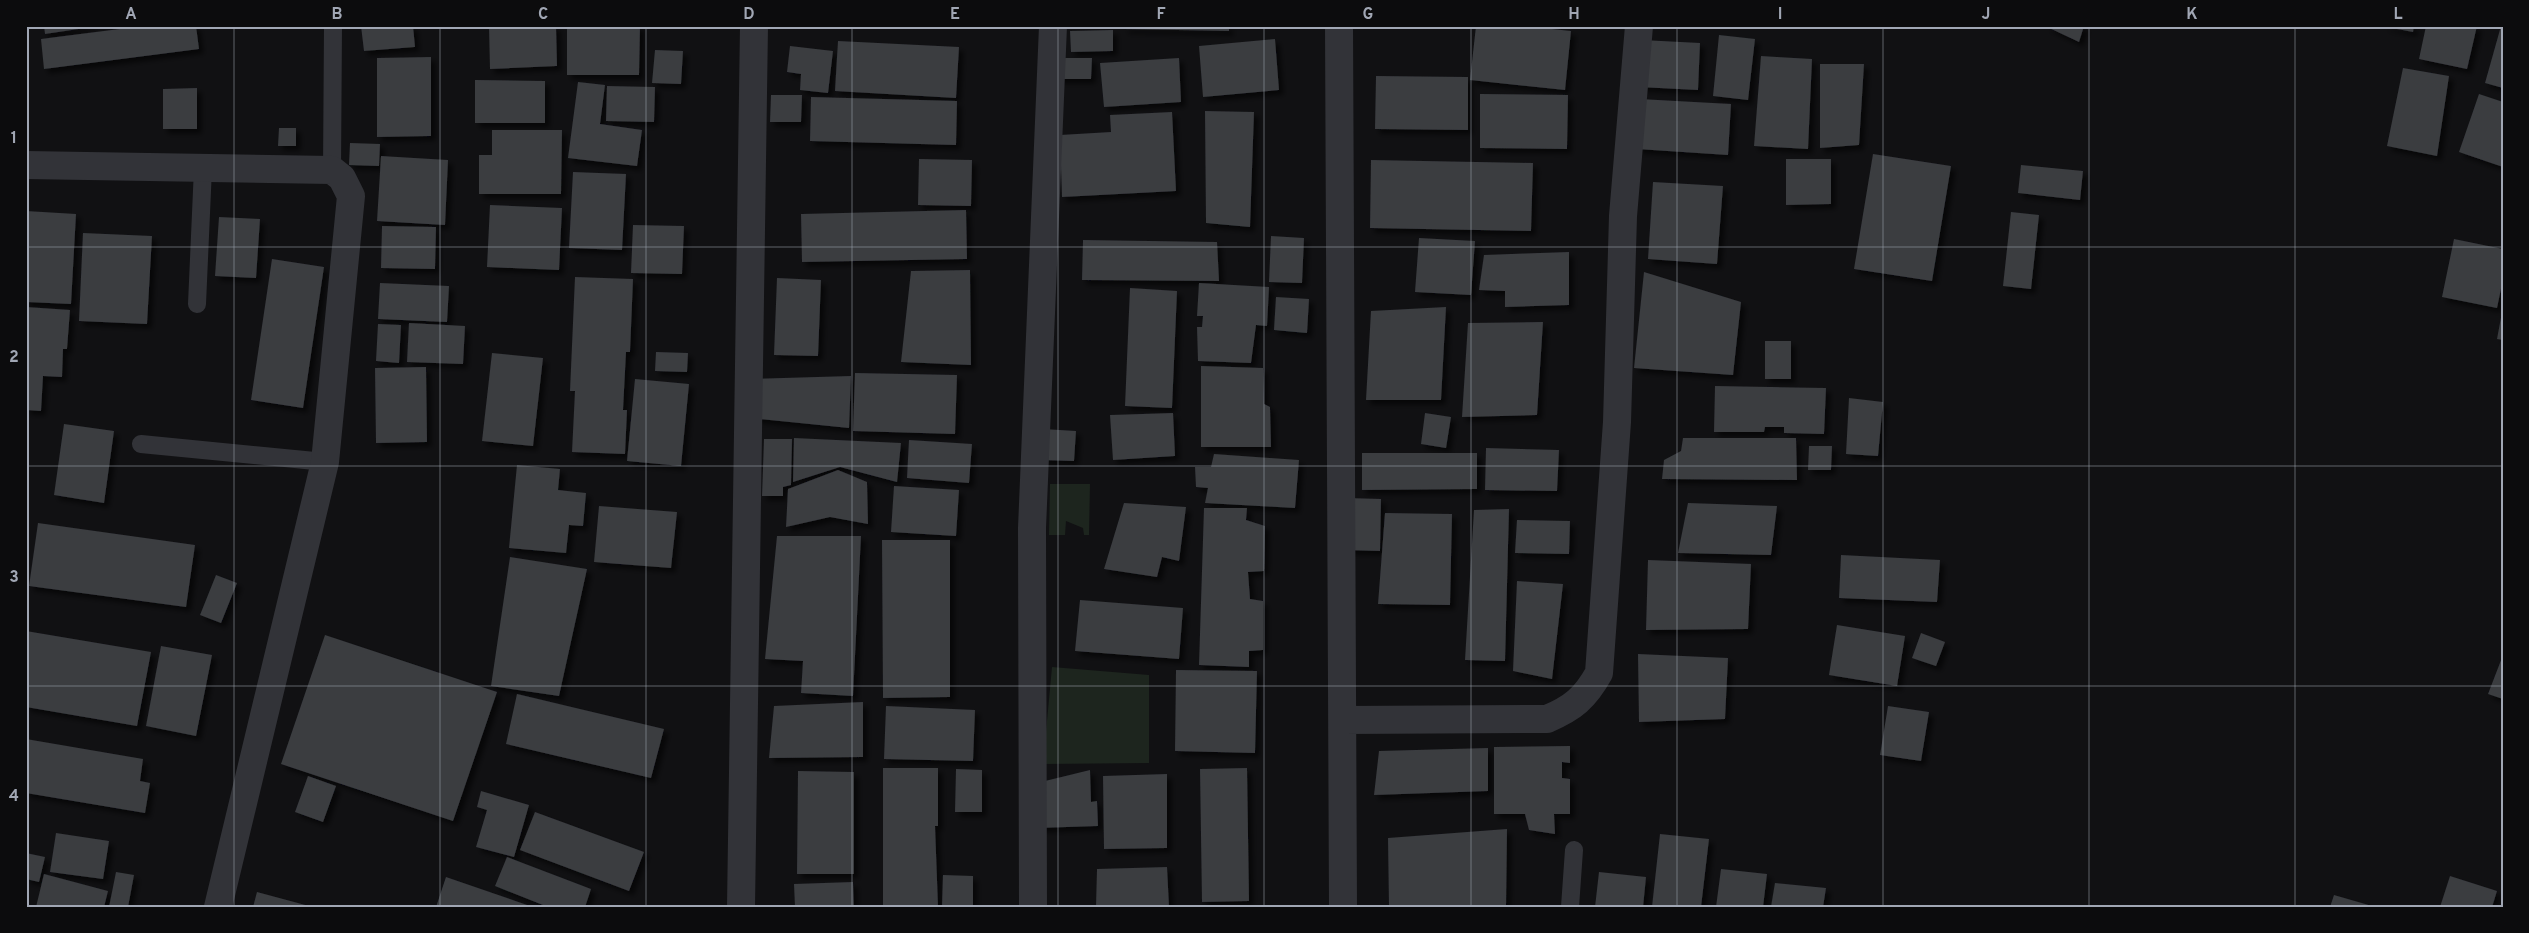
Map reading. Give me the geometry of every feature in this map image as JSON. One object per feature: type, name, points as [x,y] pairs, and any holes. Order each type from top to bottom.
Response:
[{"type":"street","points":[[741,907],[754,26]]},
{"type":"street","points":[[1033,907],[1032,528],[1053,26]]},
{"type":"street","points":[[1339,26],[1343,907]]},
{"type":"street","points":[[1343,720],[1547,719],[1566,711],[1588,693],[1599,673],[1618,422],[1623,216],[1639,26]]},
{"type":"street","points":[[26,165],[332,170],[342,178],[351,196],[325,462],[218,907]]},
{"type":"lane","points":[[332,170],[333,26]]},
{"type":"lane","points":[[197,304],[203,168]]},
{"type":"lane","points":[[141,444],[325,462]]},
{"type":"lane","points":[[1570,907],[1574,850]]},
{"type":"shaded area","points":[[1050,484],[1090,484],[1089,535],[1084,535],[1083,528],[1066,521],[1065,535],[1049,535]]},
{"type":"shaded area","points":[[1052,667],[1149,675],[1149,763],[1043,764]]},
{"type":"building","points":[[44,26],[92,26],[92,27],[45,34]]},
{"type":"building","points":[[143,26],[196,26],[199,49],[44,69],[41,39]]},
{"type":"building","points":[[361,26],[413,26],[415,47],[364,51]]},
{"type":"building","points":[[489,26],[556,26],[557,66],[490,69]]},
{"type":"building","points":[[567,26],[640,26],[639,75],[567,75]]},
{"type":"building","points":[[1124,26],[1229,26],[1229,31],[1124,29]]},
{"type":"building","points":[[1476,26],[1524,26],[1571,31],[1565,90],[1470,80]]},
{"type":"building","points":[[2045,26],[2084,26],[2079,42]]},
{"type":"building","points":[[2381,26],[2414,26],[2413,32]]},
{"type":"building","points":[[2426,26],[2477,26],[2467,69],[2419,59]]},
{"type":"building","points":[[2501,26],[2503,26],[2503,88],[2485,83]]},
{"type":"building","points":[[1113,30],[1113,51],[1071,52],[1070,31]]},
{"type":"building","points":[[1719,35],[1755,39],[1748,100],[1713,96]]},
{"type":"building","points":[[1275,39],[1279,90],[1203,97],[1199,46]]},
{"type":"building","points":[[1642,40],[1700,43],[1698,90],[1639,87]]},
{"type":"building","points":[[838,41],[959,47],[956,98],[835,91]]},
{"type":"building","points":[[790,46],[833,51],[828,93],[800,90],[801,74],[787,72]]},
{"type":"building","points":[[655,50],[683,51],[681,84],[652,83]]},
{"type":"building","points":[[1761,56],[1812,59],[1808,149],[1754,146]]},
{"type":"building","points":[[431,57],[431,136],[377,137],[377,58]]},
{"type":"building","points":[[1056,58],[1092,58],[1091,79],[1055,79]]},
{"type":"building","points":[[1179,58],[1181,102],[1104,107],[1100,63]]},
{"type":"building","points":[[1820,64],[1864,64],[1859,145],[1820,148]]},
{"type":"building","points":[[2403,68],[2449,76],[2437,156],[2387,146]]},
{"type":"building","points":[[1376,76],[1468,77],[1468,130],[1375,129]]},
{"type":"building","points":[[475,80],[545,81],[545,123],[475,123]]},
{"type":"building","points":[[578,82],[605,85],[600,124],[642,130],[637,166],[568,158]]},
{"type":"building","points":[[607,86],[655,87],[654,122],[606,121]]},
{"type":"building","points":[[197,88],[197,129],[163,129],[163,89]]},
{"type":"building","points":[[1480,94],[1568,95],[1567,149],[1480,148]]},
{"type":"building","points":[[2479,94],[2503,102],[2503,167],[2459,152]]},
{"type":"building","points":[[771,95],[802,95],[801,122],[770,122]]},
{"type":"building","points":[[811,97],[957,101],[956,145],[810,141]]},
{"type":"building","points":[[1640,99],[1731,104],[1728,155],[1637,149]]},
{"type":"building","points":[[1205,111],[1254,112],[1250,227],[1206,223]]},
{"type":"building","points":[[1172,112],[1176,191],[1062,197],[1060,135],[1111,132],[1110,115]]},
{"type":"building","points":[[279,128],[296,128],[296,146],[278,146]]},
{"type":"building","points":[[492,130],[562,130],[561,194],[479,194],[479,155],[492,155]]},
{"type":"building","points":[[350,143],[380,144],[379,166],[349,165]]},
{"type":"building","points":[[1873,154],[1951,166],[1932,281],[1854,269]]},
{"type":"building","points":[[381,156],[448,160],[445,225],[377,221]]},
{"type":"building","points":[[919,159],[972,160],[971,206],[918,205]]},
{"type":"building","points":[[1786,159],[1831,159],[1831,204],[1786,205]]},
{"type":"building","points":[[1371,160],[1533,163],[1531,231],[1370,228]]},
{"type":"building","points":[[2021,165],[2083,171],[2080,200],[2018,193]]},
{"type":"building","points":[[573,172],[626,174],[622,250],[569,248]]},
{"type":"building","points":[[1653,182],[1723,186],[1717,264],[1648,259]]},
{"type":"building","points":[[490,205],[562,208],[559,270],[487,267]]},
{"type":"building","points":[[966,210],[967,259],[802,262],[801,214]]},
{"type":"building","points":[[26,211],[76,214],[71,304],[26,302]]},
{"type":"building","points":[[2011,212],[2039,215],[2031,289],[2003,286]]},
{"type":"building","points":[[219,217],[260,219],[256,278],[215,276]]},
{"type":"building","points":[[633,225],[684,226],[682,274],[631,273]]},
{"type":"building","points":[[382,226],[436,227],[435,269],[381,268]]},
{"type":"building","points":[[83,233],[152,236],[147,324],[79,321]]},
{"type":"building","points":[[1271,236],[1304,238],[1302,283],[1269,282]]},
{"type":"building","points":[[1419,238],[1475,241],[1471,295],[1415,292]]},
{"type":"building","points":[[2454,239],[2503,249],[2503,279],[2497,308],[2442,297]]},
{"type":"building","points":[[1083,240],[1217,242],[1219,281],[1082,280]]},
{"type":"building","points":[[1569,252],[1569,305],[1505,307],[1505,291],[1479,290],[1484,255]]},
{"type":"building","points":[[272,259],[324,267],[303,408],[251,400]]},
{"type":"building","points":[[970,270],[971,365],[901,362],[911,271]]},
{"type":"building","points":[[1644,272],[1741,302],[1733,375],[1634,368]]},
{"type":"building","points":[[575,277],[633,279],[630,352],[626,352],[623,410],[627,410],[625,454],[572,452],[575,391],[570,391]]},
{"type":"building","points":[[777,278],[821,280],[818,356],[774,355]]},
{"type":"building","points":[[380,283],[449,286],[447,322],[378,319]]},
{"type":"building","points":[[1199,283],[1269,287],[1267,326],[1256,325],[1251,363],[1198,361],[1197,327],[1202,327],[1203,316],[1197,316]]},
{"type":"building","points":[[1130,288],[1177,291],[1172,408],[1125,406]]},
{"type":"building","points":[[1276,297],[1309,299],[1307,333],[1274,330]]},
{"type":"building","points":[[26,307],[70,310],[67,349],[63,349],[62,377],[43,376],[41,411],[26,410]]},
{"type":"building","points":[[1446,307],[1441,400],[1366,400],[1371,311]]},
{"type":"building","points":[[2503,312],[2503,340],[2497,339]]},
{"type":"building","points":[[1543,322],[1537,415],[1462,417],[1468,323]]},
{"type":"building","points":[[409,323],[465,326],[463,364],[407,362]]},
{"type":"building","points":[[378,324],[401,325],[399,363],[376,361]]},
{"type":"building","points":[[1765,341],[1791,341],[1791,379],[1765,379]]},
{"type":"building","points":[[656,352],[688,353],[687,372],[655,371]]},
{"type":"building","points":[[492,353],[543,358],[533,446],[482,441]]},
{"type":"building","points":[[1201,366],[1263,368],[1264,404],[1270,407],[1271,447],[1201,447]]},
{"type":"building","points":[[426,367],[427,442],[376,443],[375,368]]},
{"type":"building","points":[[855,373],[957,375],[955,434],[853,431]]},
{"type":"building","points":[[851,376],[849,428],[750,418],[749,379]]},
{"type":"building","points":[[635,379],[689,384],[681,466],[627,461]]},
{"type":"building","points":[[1715,386],[1826,388],[1824,434],[1784,433],[1784,427],[1765,427],[1764,432],[1714,432]]},
{"type":"building","points":[[1849,398],[1883,402],[1878,456],[1846,454]]},
{"type":"building","points":[[1173,413],[1175,456],[1113,460],[1110,415]]},
{"type":"building","points":[[1425,413],[1451,417],[1446,448],[1421,444]]},
{"type":"building","points":[[64,424],[114,431],[104,503],[54,495]]},
{"type":"building","points":[[1043,429],[1076,431],[1074,461],[1042,460]]},
{"type":"building","points":[[794,438],[901,443],[897,482],[840,467],[793,482]]},
{"type":"building","points":[[1683,438],[1796,438],[1797,480],[1662,479],[1664,460],[1681,451]]},
{"type":"building","points":[[764,439],[792,439],[791,485],[783,487],[783,496],[762,496]]},
{"type":"building","points":[[909,440],[972,444],[969,483],[907,478]]},
{"type":"building","points":[[1809,446],[1832,446],[1831,470],[1808,470]]},
{"type":"building","points":[[1486,448],[1559,450],[1557,491],[1485,490]]},
{"type":"building","points":[[1362,453],[1477,453],[1477,489],[1362,490]]},
{"type":"building","points":[[1214,454],[1299,460],[1295,508],[1205,503],[1208,488],[1196,487],[1195,467],[1211,467]]},
{"type":"building","points":[[517,465],[560,469],[558,490],[586,493],[583,526],[569,525],[566,553],[509,548]]},
{"type":"building","points":[[838,470],[867,482],[868,524],[830,517],[786,527],[788,489]]},
{"type":"building","points":[[894,486],[959,490],[956,536],[891,532]]},
{"type":"building","points":[[1347,498],[1381,499],[1380,551],[1345,550]]},
{"type":"building","points":[[1124,503],[1186,507],[1179,561],[1162,557],[1157,577],[1104,569]]},
{"type":"building","points":[[1688,503],[1777,506],[1771,555],[1678,553]]},
{"type":"building","points":[[599,506],[677,512],[671,568],[594,562]]},
{"type":"building","points":[[1204,508],[1247,508],[1246,520],[1265,526],[1264,571],[1248,572],[1250,599],[1263,601],[1263,650],[1249,651],[1249,667],[1199,665]]},
{"type":"building","points":[[1509,509],[1505,661],[1465,660],[1474,510]]},
{"type":"building","points":[[1385,513],[1452,514],[1450,605],[1378,604]]},
{"type":"building","points":[[1517,520],[1570,521],[1569,554],[1515,553]]},
{"type":"building","points":[[38,523],[195,545],[186,607],[29,586]]},
{"type":"building","points":[[777,536],[861,536],[853,696],[801,693],[803,661],[765,659]]},
{"type":"building","points":[[882,540],[950,540],[950,697],[883,698]]},
{"type":"building","points":[[1841,555],[1940,560],[1937,602],[1839,598]]},
{"type":"building","points":[[510,557],[587,569],[559,696],[491,686]]},
{"type":"building","points":[[1648,560],[1751,564],[1748,629],[1646,630]]},
{"type":"building","points":[[216,575],[237,583],[221,623],[200,615]]},
{"type":"building","points":[[1517,581],[1563,584],[1552,679],[1513,671]]},
{"type":"building","points":[[1080,600],[1183,608],[1179,659],[1075,651]]},
{"type":"building","points":[[1837,625],[1905,636],[1897,686],[1829,675]]},
{"type":"building","points":[[26,631],[151,652],[137,726],[26,707]]},
{"type":"building","points":[[1921,633],[1945,642],[1936,666],[1912,658]]},
{"type":"building","points":[[325,635],[497,692],[453,821],[281,764]]},
{"type":"building","points":[[161,646],[212,655],[196,736],[146,726]]},
{"type":"building","points":[[1638,654],[1728,658],[1725,719],[1639,722]]},
{"type":"building","points":[[2503,655],[2503,699],[2488,694]]},
{"type":"building","points":[[1176,670],[1257,671],[1255,753],[1175,751]]},
{"type":"building","points":[[517,694],[664,729],[651,778],[506,744]]},
{"type":"building","points":[[863,702],[863,757],[769,758],[774,706]]},
{"type":"building","points":[[886,706],[975,710],[973,761],[884,759]]},
{"type":"building","points":[[1888,706],[1929,712],[1921,761],[1880,755]]},
{"type":"building","points":[[26,739],[143,759],[140,781],[150,783],[145,813],[26,793]]},
{"type":"building","points":[[1570,746],[1570,763],[1562,762],[1562,778],[1570,779],[1570,814],[1554,814],[1555,834],[1529,830],[1525,814],[1494,814],[1494,747]]},
{"type":"building","points":[[1488,748],[1488,791],[1374,795],[1379,751]]},
{"type":"building","points":[[883,768],[938,768],[938,826],[935,826],[938,907],[883,907]]},
{"type":"building","points":[[1247,768],[1249,901],[1202,902],[1200,769]]},
{"type":"building","points":[[956,769],[982,770],[982,812],[955,812]]},
{"type":"building","points":[[1090,770],[1091,802],[1097,801],[1098,826],[1037,828],[1045,781]]},
{"type":"building","points":[[798,771],[854,772],[854,874],[797,874]]},
{"type":"building","points":[[1167,774],[1167,848],[1104,849],[1103,776]]},
{"type":"building","points":[[308,776],[336,786],[323,822],[295,812]]},
{"type":"building","points":[[481,791],[529,805],[514,857],[476,847],[487,810],[477,807]]},
{"type":"building","points":[[535,812],[644,852],[629,891],[520,850]]},
{"type":"building","points":[[1507,829],[1506,907],[1389,907],[1388,838]]},
{"type":"building","points":[[56,833],[109,841],[103,879],[50,872]]},
{"type":"building","points":[[1660,834],[1709,839],[1701,907],[1652,907]]},
{"type":"building","points":[[26,853],[45,857],[39,882],[26,879]]},
{"type":"building","points":[[507,857],[591,889],[585,907],[548,907],[495,886]]},
{"type":"building","points":[[1167,867],[1169,907],[1096,907],[1097,869]]},
{"type":"building","points":[[1721,869],[1767,874],[1763,907],[1716,907]]},
{"type":"building","points":[[116,872],[134,875],[128,907],[109,907]]},
{"type":"building","points":[[1599,872],[1646,877],[1643,907],[1595,907]]},
{"type":"building","points":[[44,874],[108,891],[104,907],[36,907]]},
{"type":"building","points":[[943,875],[973,876],[973,907],[942,907]]},
{"type":"building","points":[[2450,876],[2497,891],[2492,907],[2440,907]]},
{"type":"building","points":[[446,877],[527,905],[526,907],[436,907]]},
{"type":"building","points":[[853,882],[854,907],[795,907],[794,884]]},
{"type":"building","points":[[1775,883],[1826,888],[1823,907],[1771,907]]},
{"type":"building","points":[[257,892],[309,906],[309,907],[253,907]]},
{"type":"building","points":[[2334,895],[2372,906],[2372,907],[2330,907]]}]
